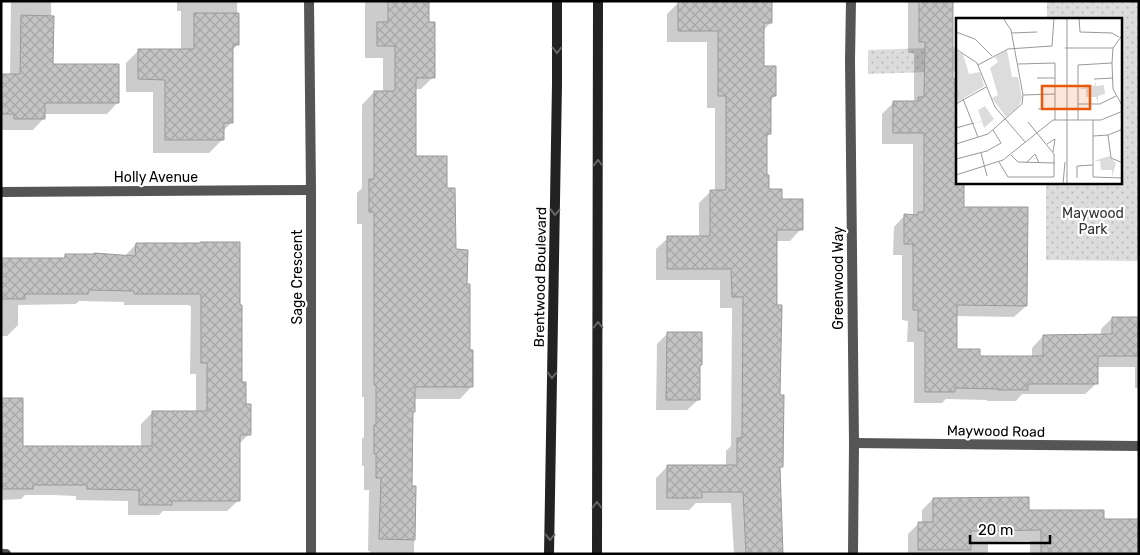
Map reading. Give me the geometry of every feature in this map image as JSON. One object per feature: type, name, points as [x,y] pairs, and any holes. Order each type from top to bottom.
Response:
[{"type":"main road","name":"Brentwood Boulevard","points":[[549,554],[557,1]]},
{"type":"main road","points":[[597,554],[598,1]]},
{"type":"street","name":"Sage Crescent","points":[[308,1],[311,190],[311,554]]},
{"type":"street","name":"Greenwood Way","points":[[851,1],[853,554]]},
{"type":"street","name":"Holly Avenue","points":[[1,192],[311,190]]},
{"type":"street","name":"Maywood Road","points":[[854,443],[1139,446]]},
{"type":"street","points":[[1,554],[6,554]]},
{"type":"green space","name":"Maywood Park","points":[[1047,1],[1134,1],[1139,3],[1139,261],[1046,260],[1046,184],[1122,184],[1122,18],[1047,18]]},
{"type":"green space","points":[[956,47],[956,71],[868,74],[868,50]]},
{"type":"building","points":[[388,1],[429,1],[429,22],[435,22],[435,78],[416,78],[416,156],[447,156],[447,188],[455,188],[456,249],[468,250],[467,284],[470,284],[470,350],[473,350],[473,387],[415,387],[412,486],[416,486],[415,540],[379,539],[381,478],[376,478],[376,454],[374,454],[376,385],[374,385],[374,212],[369,212],[369,179],[374,179],[374,91],[395,91],[395,46],[377,46],[377,22],[388,22]]},
{"type":"building","points":[[678,1],[772,1],[772,23],[764,23],[764,66],[776,66],[776,96],[771,96],[771,134],[767,134],[769,189],[782,189],[782,199],[803,199],[803,230],[777,230],[777,305],[782,305],[780,395],[784,395],[783,467],[780,467],[783,554],[746,554],[743,492],[702,492],[702,498],[667,498],[667,465],[737,465],[737,438],[742,438],[743,297],[732,297],[731,269],[667,269],[667,236],[710,236],[710,190],[726,190],[726,96],[718,96],[718,31],[678,31]]},
{"type":"building","points":[[919,1],[953,1],[953,79],[956,79],[956,184],[964,184],[964,207],[1028,207],[1027,306],[957,305],[957,349],[980,349],[980,356],[1043,356],[1043,335],[1112,334],[1112,317],[1139,317],[1139,356],[1098,356],[1098,384],[1028,384],[1028,390],[955,388],[955,392],[925,392],[925,331],[918,331],[918,310],[913,310],[913,244],[904,244],[904,214],[918,215],[918,212],[924,212],[924,133],[893,133],[893,101],[918,101],[918,97],[924,97],[925,42],[919,42]]},
{"type":"building","points":[[194,13],[239,13],[239,45],[233,45],[233,123],[224,123],[224,140],[165,140],[165,80],[138,79],[138,49],[194,49]]},
{"type":"building","points":[[21,15],[54,16],[53,64],[119,64],[119,103],[45,103],[45,119],[14,119],[14,114],[1,114],[1,74],[20,74]]},
{"type":"building","points":[[240,242],[242,382],[246,382],[246,404],[251,404],[251,435],[240,435],[240,501],[172,501],[172,505],[139,505],[139,490],[87,489],[87,485],[33,485],[33,489],[2,489],[1,398],[23,398],[23,446],[152,446],[152,411],[207,411],[207,363],[201,363],[200,294],[134,294],[134,291],[89,290],[88,294],[25,294],[25,299],[1,299],[1,258],[65,258],[65,254],[94,253],[135,256],[136,243]]},
{"type":"building","points":[[667,332],[702,332],[700,400],[666,400]]},
{"type":"building","points":[[1029,497],[1029,510],[1104,510],[1104,519],[1139,519],[1139,554],[1041,554],[1041,530],[971,531],[971,550],[918,550],[918,522],[933,522],[933,498]]}]
